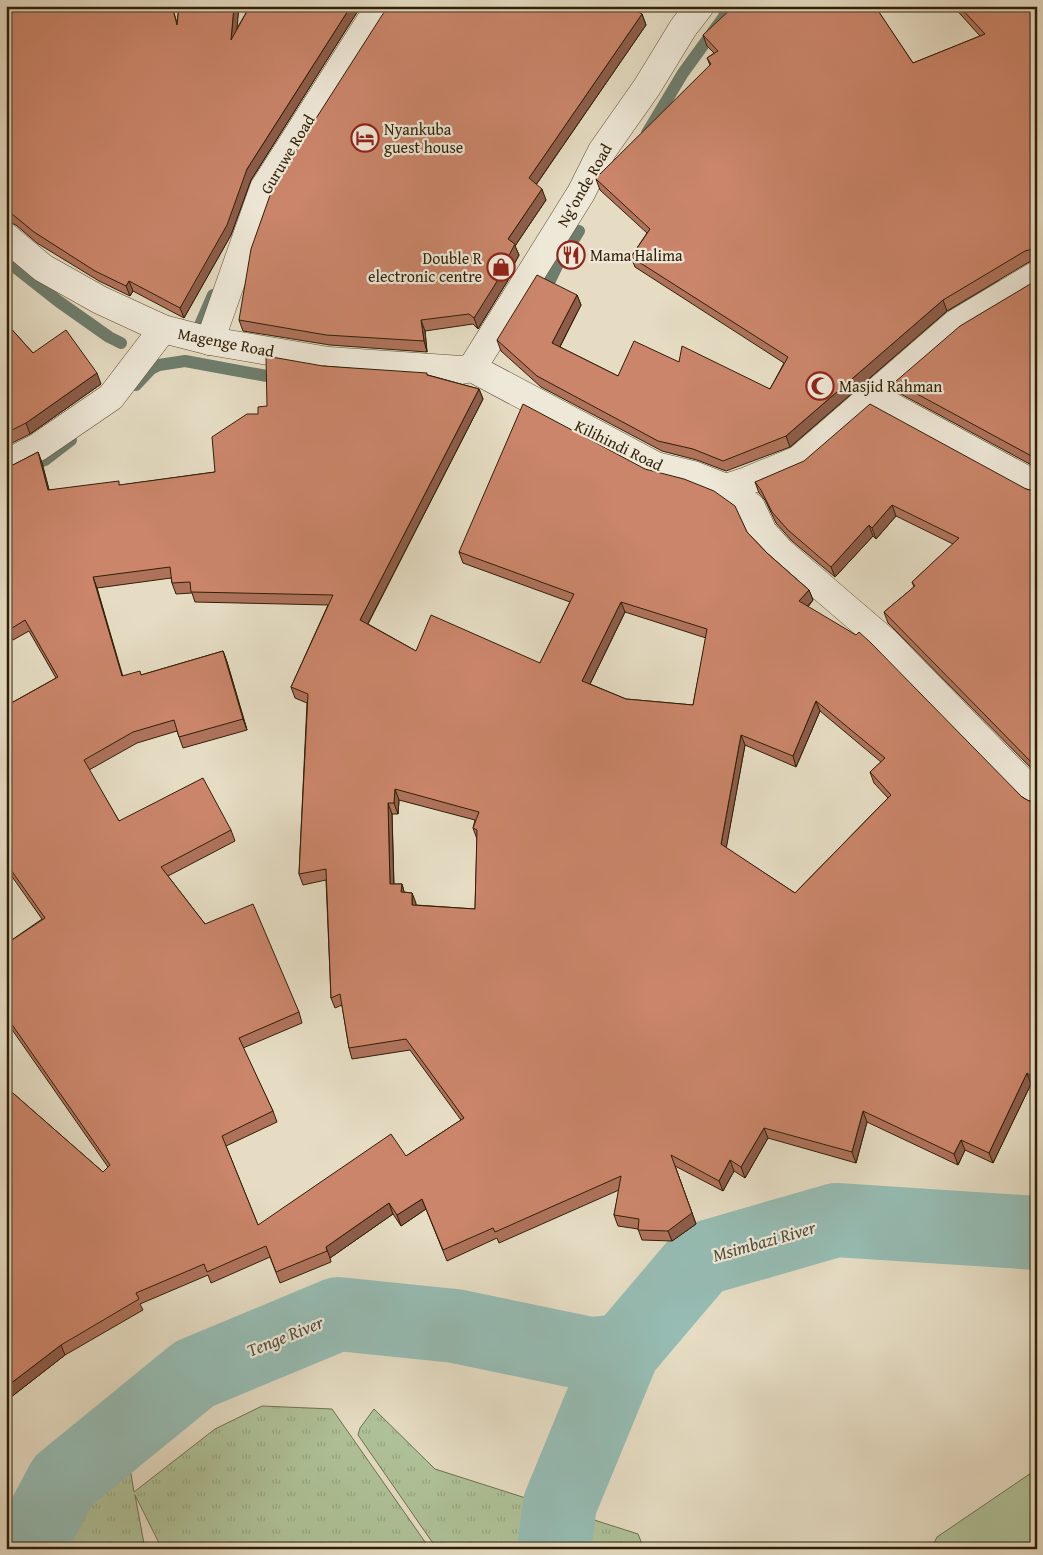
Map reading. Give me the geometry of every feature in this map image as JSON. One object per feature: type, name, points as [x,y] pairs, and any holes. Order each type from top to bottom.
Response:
[{"type":"street","name":"Guruwe Road","points":[[210,341],[264,188],[380,6]]},
{"type":"street","name":"Ng'onde Road","points":[[472,368],[581,193],[602,151],[647,86],[683,28],[700,6]]},
{"type":"street","name":"Magenge Road","points":[[6,237],[43,268],[100,300],[162,329],[210,341],[328,361],[461,370],[472,368]]},
{"type":"street","points":[[726,488],[798,460],[955,324],[1037,275]]},
{"type":"street","points":[[6,464],[38,447],[111,397],[162,329]]},
{"type":"street","name":"Kilihindi Road","points":[[472,368],[656,466],[693,475],[726,488],[751,507],[764,532],[781,552],[886,642],[1037,798]]},
{"type":"street","points":[[872,396],[1037,486]]},
{"type":"green space","points":[[262,1406],[332,1409],[430,1549],[162,1549],[135,1495],[145,1549],[6,1549],[6,1510],[129,1462],[134,1492],[215,1429]]},
{"type":"green space","points":[[374,1409],[435,1469],[638,1534],[644,1549],[437,1549],[358,1435],[360,1428]]},
{"type":"green space","points":[[1037,1469],[1037,1549],[931,1549],[937,1537]]},
{"type":"building","points":[[6,6],[172,6],[177,25],[179,6],[234,6],[231,40],[250,6],[351,6],[247,169],[227,225],[180,308],[129,281],[126,286],[95,271],[34,232],[6,211]]},
{"type":"building","points":[[388,6],[630,6],[642,14],[529,178],[542,189],[508,239],[515,244],[499,274],[506,267],[474,318],[469,314],[421,320],[424,341],[326,335],[239,320],[251,249],[274,184]]},
{"type":"building","points":[[734,6],[875,6],[913,63],[985,34],[959,6],[1037,6],[1037,250],[1025,251],[943,300],[786,436],[723,461],[693,449],[658,441],[537,376],[497,340],[537,275],[577,295],[552,343],[618,376],[634,341],[679,362],[682,346],[770,389],[788,357],[631,257],[650,229],[596,179],[711,64],[707,58],[718,51],[703,35]]},
{"type":"building","points":[[1037,280],[1037,459],[895,382],[960,326]]},
{"type":"building","points":[[6,323],[33,353],[66,330],[97,373],[26,423],[6,433]]},
{"type":"building","points":[[266,356],[323,366],[427,373],[427,375],[479,389],[360,620],[416,651],[431,615],[540,663],[574,594],[459,552],[523,404],[645,469],[684,479],[714,491],[735,506],[747,532],[767,553],[809,590],[799,601],[856,635],[859,632],[1022,797],[1029,801],[1037,801],[1037,1081],[1027,1073],[989,1153],[961,1140],[954,1154],[863,1111],[852,1152],[764,1128],[741,1167],[730,1160],[719,1181],[671,1155],[692,1213],[668,1231],[638,1230],[639,1219],[614,1215],[621,1176],[495,1232],[493,1228],[443,1250],[422,1199],[397,1215],[389,1203],[326,1247],[327,1251],[276,1272],[266,1246],[207,1272],[204,1264],[136,1293],[139,1299],[61,1345],[6,1387],[6,1087],[103,1172],[110,1165],[6,1016],[6,944],[45,918],[6,863],[6,706],[58,677],[25,620],[9,630],[6,625],[6,468],[38,452],[48,490],[119,481],[119,485],[215,472],[212,437],[247,414],[258,414],[258,407],[267,406]],"holes":[[[170,567],[172,583],[190,582],[191,592],[333,595],[291,687],[308,694],[299,874],[326,869],[331,998],[340,994],[349,1048],[406,1039],[464,1118],[406,1156],[391,1134],[258,1225],[222,1136],[273,1111],[239,1038],[299,1012],[253,904],[205,924],[161,867],[231,830],[203,778],[119,821],[84,760],[133,732],[174,720],[179,737],[243,719],[223,651],[141,675],[140,671],[122,676],[93,577]],[[621,602],[707,629],[693,705],[626,699],[582,681]],[[816,701],[885,758],[870,772],[891,795],[795,893],[721,844],[741,735],[793,756]],[[395,789],[479,812],[473,828],[477,830],[475,909],[412,905],[412,893],[401,892],[402,884],[390,884],[388,803],[394,803]]]},
{"type":"building","points":[[870,404],[1026,489],[1037,490],[1037,768],[884,612],[915,586],[912,582],[959,538],[892,505],[872,528],[869,525],[831,567],[788,530],[772,512],[755,482],[804,461]]},
{"type":"waterway","points":[[647,133],[683,73],[730,6]]},
{"type":"waterway","points":[[542,297],[558,264],[579,231]]},
{"type":"waterway","points":[[6,260],[58,301],[109,337],[121,343]]},
{"type":"waterway","points":[[952,306],[998,286]]},
{"type":"waterway","points":[[194,339],[213,295]]},
{"type":"waterway","points":[[136,385],[151,369],[159,365],[185,361],[283,379]]},
{"type":"waterway","points":[[27,467],[45,460],[71,440]]},
{"type":"waterway","name":"Msimbazi River","points":[[554,1549],[560,1504],[623,1351],[701,1259],[836,1220],[1037,1233]]},
{"type":"waterway","name":"Tenge River","points":[[27,1549],[63,1481],[194,1374],[338,1314],[455,1326],[590,1354],[623,1351]]},
{"type":"place","name":"Nyankuba guest house","points":[[365,138]]},
{"type":"place","name":"Mama Halima","points":[[571,255]]},
{"type":"place","name":"Double R electronic centre","points":[[501,267]]},
{"type":"place","name":"Masjid Rahman","points":[[820,386]]}]
